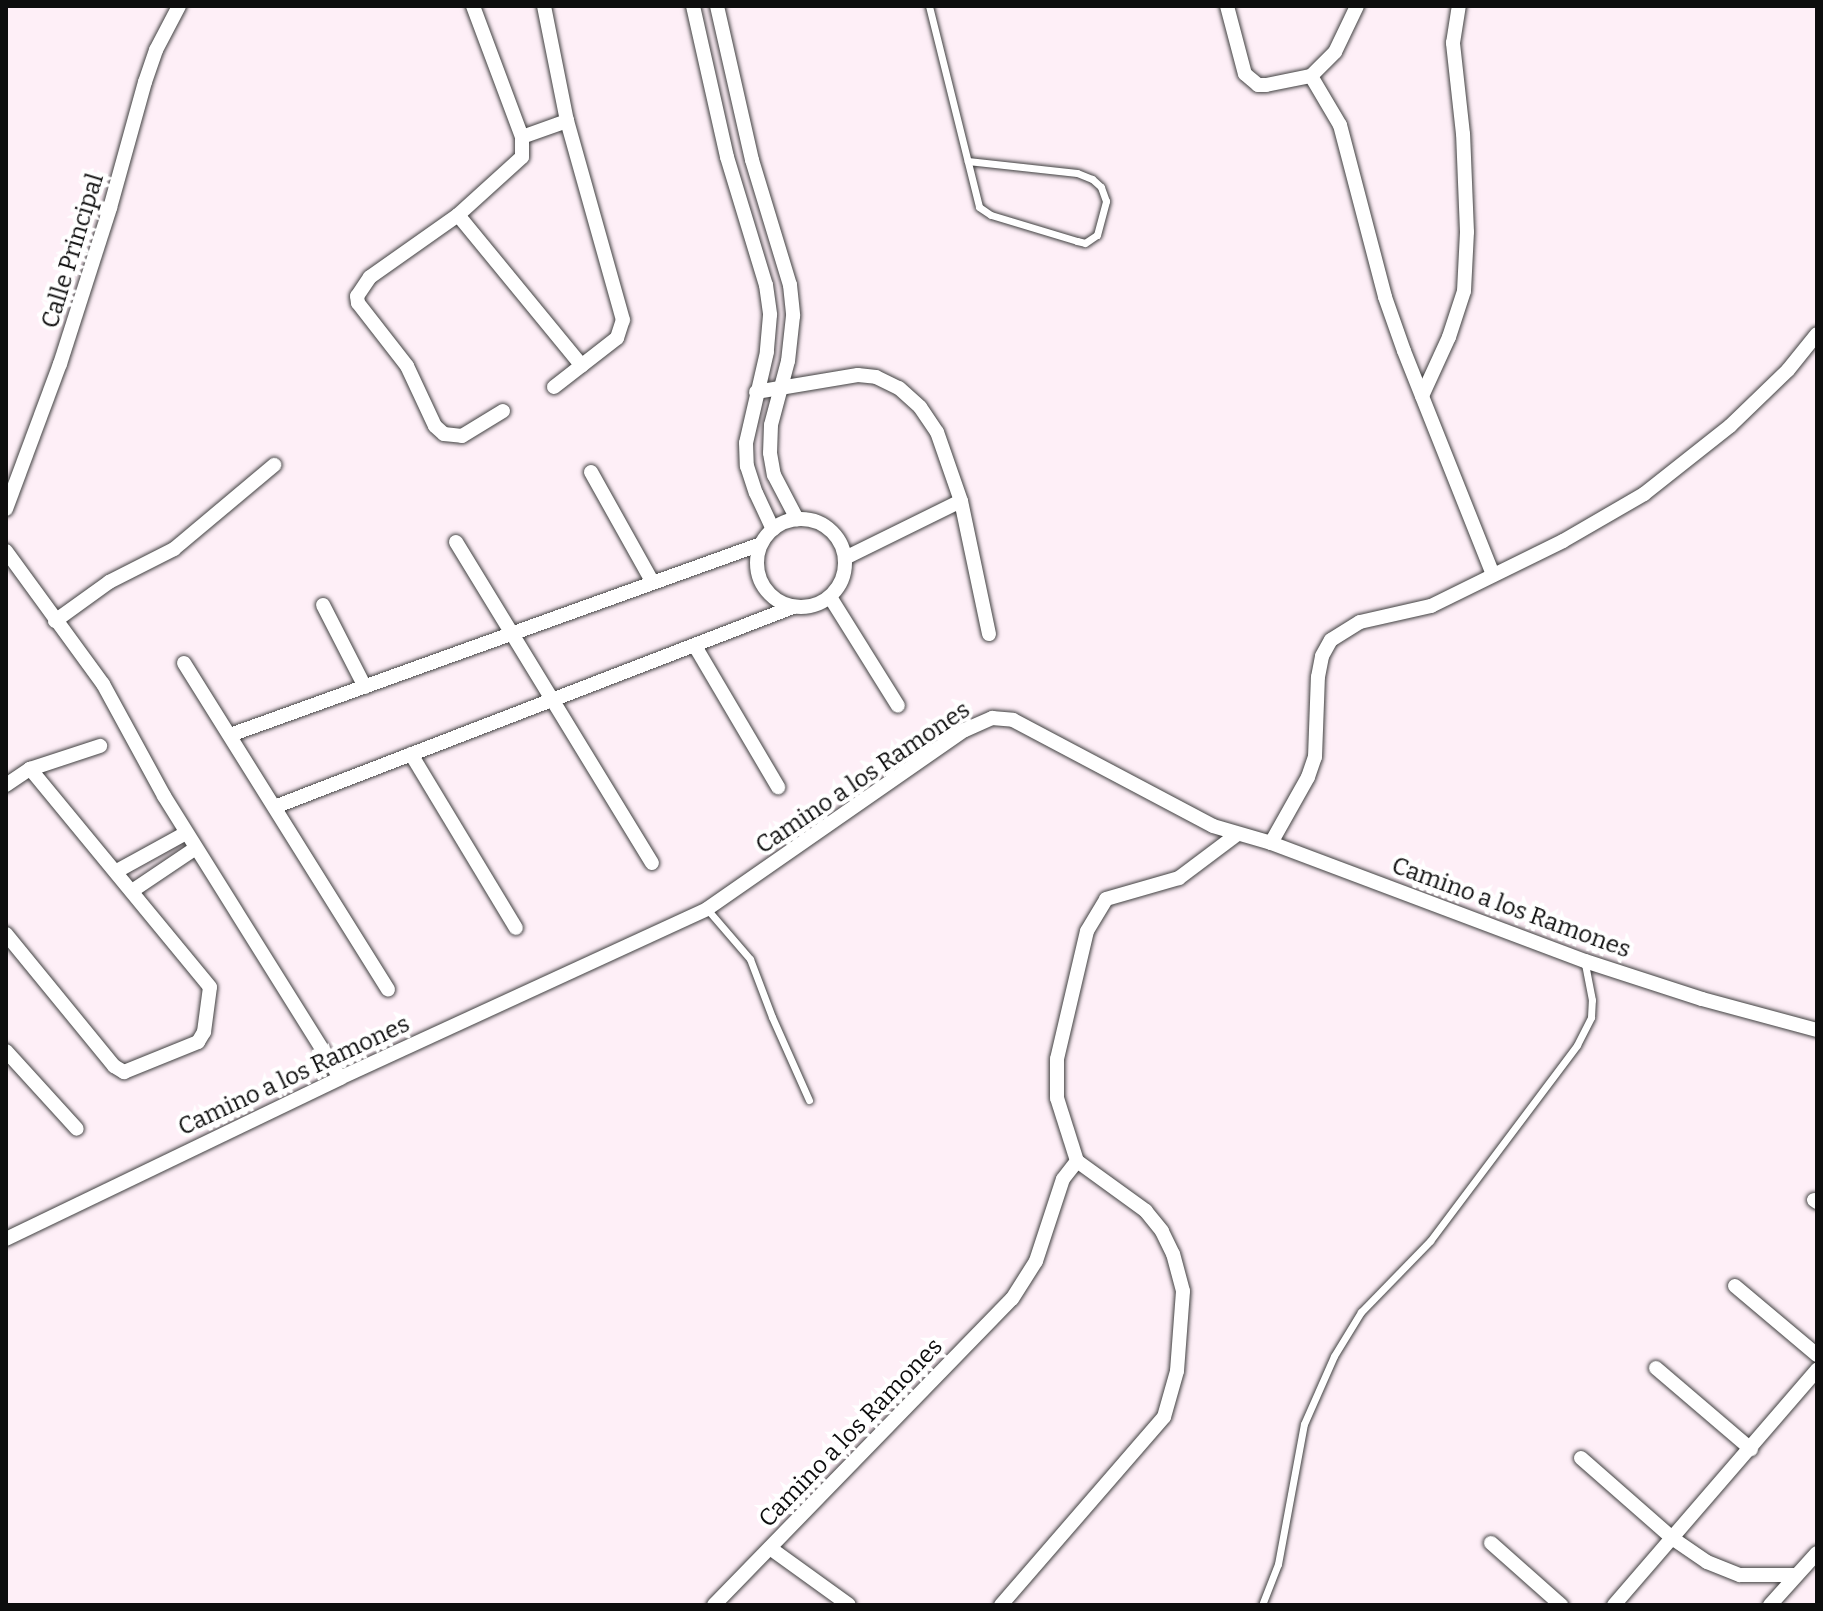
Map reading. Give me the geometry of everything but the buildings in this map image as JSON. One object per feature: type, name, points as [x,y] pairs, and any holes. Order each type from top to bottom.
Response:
[{"type":"street","name":"Calle Principal","points":[[6,509],[60,364],[152,61],[179,6]]},
{"type":"street","points":[[473,6],[522,137],[524,151],[518,163],[458,215],[370,277],[360,287],[358,303],[407,366],[435,426],[444,434],[462,436],[503,411]]},
{"type":"street","points":[[544,6],[567,121],[623,320],[617,338],[554,387]]},
{"type":"street","points":[[693,6],[716,106],[766,285],[770,315],[768,339],[748,422],[747,466],[773,529]]},
{"type":"street","points":[[717,6],[738,100],[790,285],[793,316],[781,388],[771,425],[770,453],[774,475],[797,519]]},
{"type":"street","points":[[1227,6],[1245,74],[1250,80],[1266,85],[1311,76],[1335,52],[1357,6]]},
{"type":"street","points":[[1422,396],[1449,337],[1464,291],[1467,232],[1463,134],[1453,43],[1459,6]]},
{"type":"street","points":[[1311,76],[1340,125],[1385,297],[1493,575]]},
{"type":"street","points":[[716,106],[738,100]]},
{"type":"street","points":[[522,137],[567,121]]},
{"type":"street","points":[[458,215],[582,366]]},
{"type":"street","points":[[1271,843],[1308,777],[1315,757],[1318,677],[1322,656],[1331,640],[1360,622],[1431,606],[1563,541],[1644,494],[1730,426],[1788,370],[1817,334]]},
{"type":"street","points":[[756,392],[858,375],[876,377],[899,388],[920,407],[937,432],[961,501],[989,634]]},
{"type":"street","points":[[55,621],[109,582],[174,549],[274,465]]},
{"type":"street","points":[[591,472],[652,581]]},
{"type":"street","points":[[845,558],[961,501]]},
{"type":"street","points":[[277,806],[793,607],[813,606],[830,597],[845,572],[845,558],[840,542],[829,529],[814,521],[797,519],[773,529],[761,544],[757,564],[762,583],[775,599],[793,607]]},
{"type":"street","points":[[456,542],[652,863]]},
{"type":"street","points":[[230,735],[761,544]]},
{"type":"street","points":[[6,551],[103,684],[186,833],[340,1078]]},
{"type":"street","points":[[830,597],[898,706]]},
{"type":"street","points":[[323,605],[365,687]]},
{"type":"street","points":[[695,646],[778,787]]},
{"type":"street","points":[[184,663],[277,806],[388,990]]},
{"type":"street","name":"Camino a los Ramones","points":[[6,1239],[340,1078],[707,909],[965,730],[992,718],[1013,720],[1176,809],[1236,835],[1271,843],[1585,961],[1702,999],[1817,1030]]},
{"type":"street","points":[[6,785],[30,769],[100,746]]},
{"type":"street","points":[[411,754],[516,928]]},
{"type":"street","points":[[6,934],[114,1066],[124,1072],[133,1071],[198,1042],[204,1032],[210,987],[30,769]]},
{"type":"street","points":[[117,871],[186,833]]},
{"type":"street","points":[[1001,1605],[1155,1430],[1164,1417],[1177,1371],[1183,1291],[1162,1231],[1146,1211],[1077,1161],[1057,1098],[1055,1079],[1077,969],[1095,913],[1114,895],[1168,882],[1195,869],[1236,835]]},
{"type":"street","points":[[132,891],[196,848]]},
{"type":"street","points":[[6,1051],[77,1129]]},
{"type":"street","name":"Camino a los Ramones","points":[[714,1605],[1012,1299],[1036,1261],[1063,1179],[1077,1161]]},
{"type":"street","points":[[1735,1286],[1817,1355]]},
{"type":"street","points":[[1656,1368],[1751,1449]]},
{"type":"street","points":[[1614,1605],[1817,1370]]},
{"type":"street","points":[[1581,1458],[1672,1538],[1726,1572],[1796,1575]]},
{"type":"street","points":[[1491,1543],[1561,1605]]},
{"type":"street","points":[[770,1548],[849,1605]]},
{"type":"street","points":[[1770,1605],[1817,1553]]},
{"type":"lane","points":[[929,6],[979,207],[984,212],[1085,243],[1097,235],[1106,201],[1101,187],[1092,179],[1077,173],[968,161]]},
{"type":"lane","points":[[707,909],[750,959],[809,1100]]},
{"type":"lane","points":[[1262,1605],[1278,1564],[1304,1424],[1334,1356],[1361,1312],[1430,1241],[1577,1045],[1586,1030],[1591,1008],[1585,961]]}]
